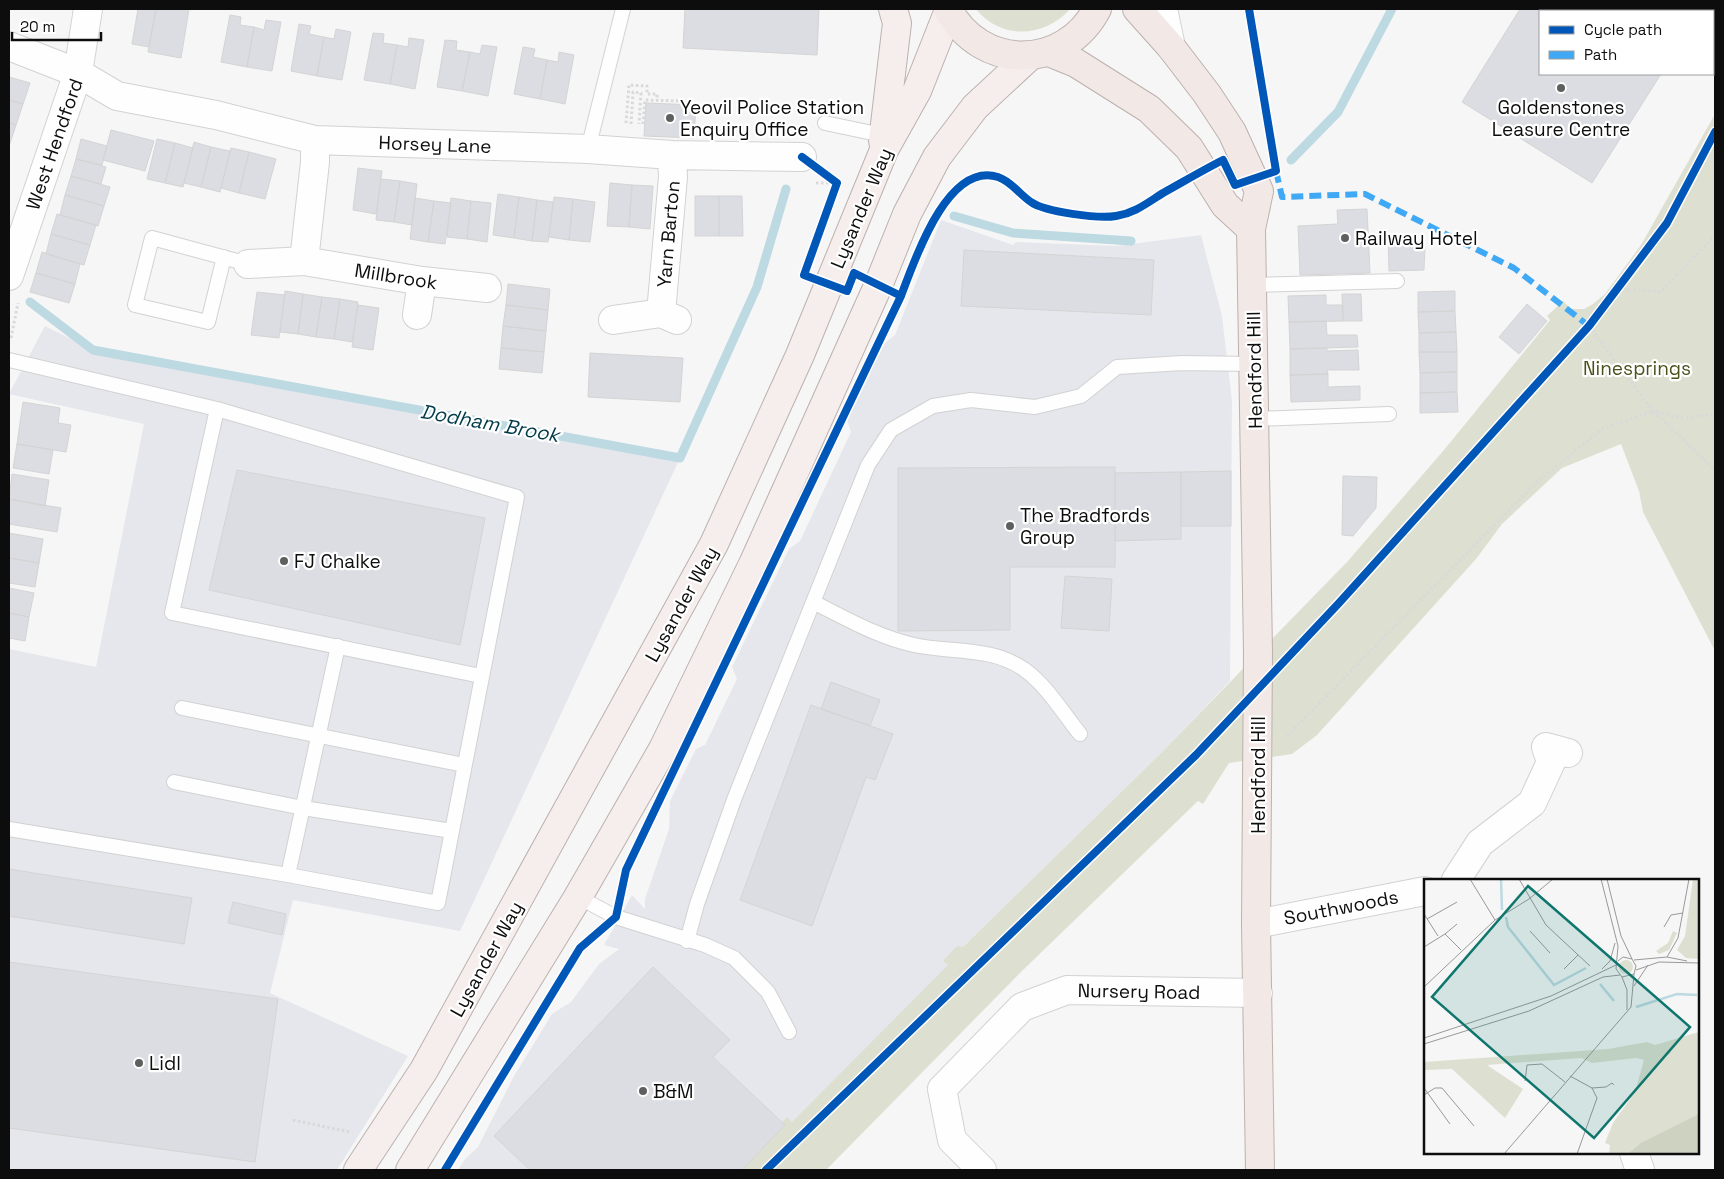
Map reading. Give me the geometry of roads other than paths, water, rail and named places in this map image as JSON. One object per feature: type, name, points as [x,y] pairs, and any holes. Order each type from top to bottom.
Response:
[{"type":"highway","points":[[1040,54],[1072,40],[1090,21],[1097,9]]},
{"type":"highway","name":"Hendford Hill","points":[[1137,9],[1171,46],[1207,94],[1232,132],[1255,178],[1259,191],[1251,229],[1258,652],[1271,737],[1256,924],[1260,1170]]},
{"type":"highway","points":[[948,10],[960,27],[974,40],[991,50],[1011,55],[1040,54],[1076,63],[1149,109],[1189,148],[1225,205],[1251,229]]},
{"type":"main road","points":[[883,142],[897,22],[893,9]]},
{"type":"main road","name":"Lysander Way","points":[[358,1170],[424,1070],[714,544],[800,355],[883,142],[917,91],[948,10]]},
{"type":"main road","points":[[410,1170],[578,897],[663,749],[754,562],[878,286],[907,214],[937,157],[975,107],[1040,54]]},
{"type":"street","name":"West Hendford","points":[[9,276],[78,72],[88,9]]},
{"type":"street","points":[[1163,9],[1171,46]]},
{"type":"street","name":"Horsey Lane","points":[[9,46],[78,72],[117,96],[216,115],[315,140],[672,155],[805,170]]},
{"type":"street","points":[[304,261],[315,162],[315,140]]},
{"type":"street","name":"Yarn Barton","points":[[613,320],[669,316],[672,155]]},
{"type":"street","name":"Millbrook","points":[[236,261],[304,261],[422,281],[487,288]]},
{"type":"street","points":[[417,315],[422,281]]},
{"type":"street","points":[[1457,879],[1480,843],[1532,803],[1551,762],[1546,747],[1568,753]]},
{"type":"street","name":"Southwoods","points":[[1256,924],[1424,891]]},
{"type":"street","name":"Nursery Road","points":[[982,1170],[952,1140],[942,1089],[1022,1007],[1067,990],[1258,993]]},
{"type":"street","points":[[1634,1154],[1640,1170]]},
{"type":"lane","points":[[588,150],[623,9]]},
{"type":"lane","points":[[825,123],[883,142]]},
{"type":"lane","points":[[152,238],[236,261],[208,322],[135,305],[152,238]]},
{"type":"lane","points":[[1252,285],[1397,281]]},
{"type":"lane","points":[[9,360],[217,409],[517,497],[438,904],[288,874],[9,829]]},
{"type":"lane","points":[[687,941],[697,904],[735,797],[815,603],[868,466],[890,430],[933,406],[971,400],[1035,407],[1081,396],[1117,367],[1184,363],[1254,364]]},
{"type":"lane","points":[[217,409],[172,613],[481,676]]},
{"type":"lane","points":[[1254,420],[1389,414]]},
{"type":"lane","points":[[815,603],[880,635],[915,645],[964,650],[998,657],[1025,670],[1080,734]]},
{"type":"lane","points":[[288,874],[338,646]]},
{"type":"lane","points":[[182,708],[464,764]]},
{"type":"lane","points":[[174,782],[302,808],[452,832]]},
{"type":"lane","points":[[578,897],[616,917],[687,941],[705,945],[734,958],[768,992],[789,1032]]},
{"type":"waterway","name":"Dodham Brook","points":[[1291,160],[1338,112],[1392,9]]},
{"type":"waterway","name":"Dodham Brook","points":[[30,302],[93,350],[680,458],[757,287],[786,189]]},
{"type":"waterway","points":[[954,216],[1013,233],[1131,241]]},
{"type":"place","name":"Goldenstones Leasure Centre","points":[[1561,88]]},
{"type":"place","name":"Yeovil Police Station Enquiry Office","points":[[670,118]]},
{"type":"place","name":"Railway Hotel","points":[[1345,238]]},
{"type":"place","name":"The Bradfords Group","points":[[1010,526]]},
{"type":"place","name":"FJ Chalke","points":[[284,561]]},
{"type":"place","name":"Lidl","points":[[139,1063]]},
{"type":"place","name":"B&M","points":[[643,1091]]},
{"type":"park label","name":"Ninesprings","points":[[1637,368]]}]
